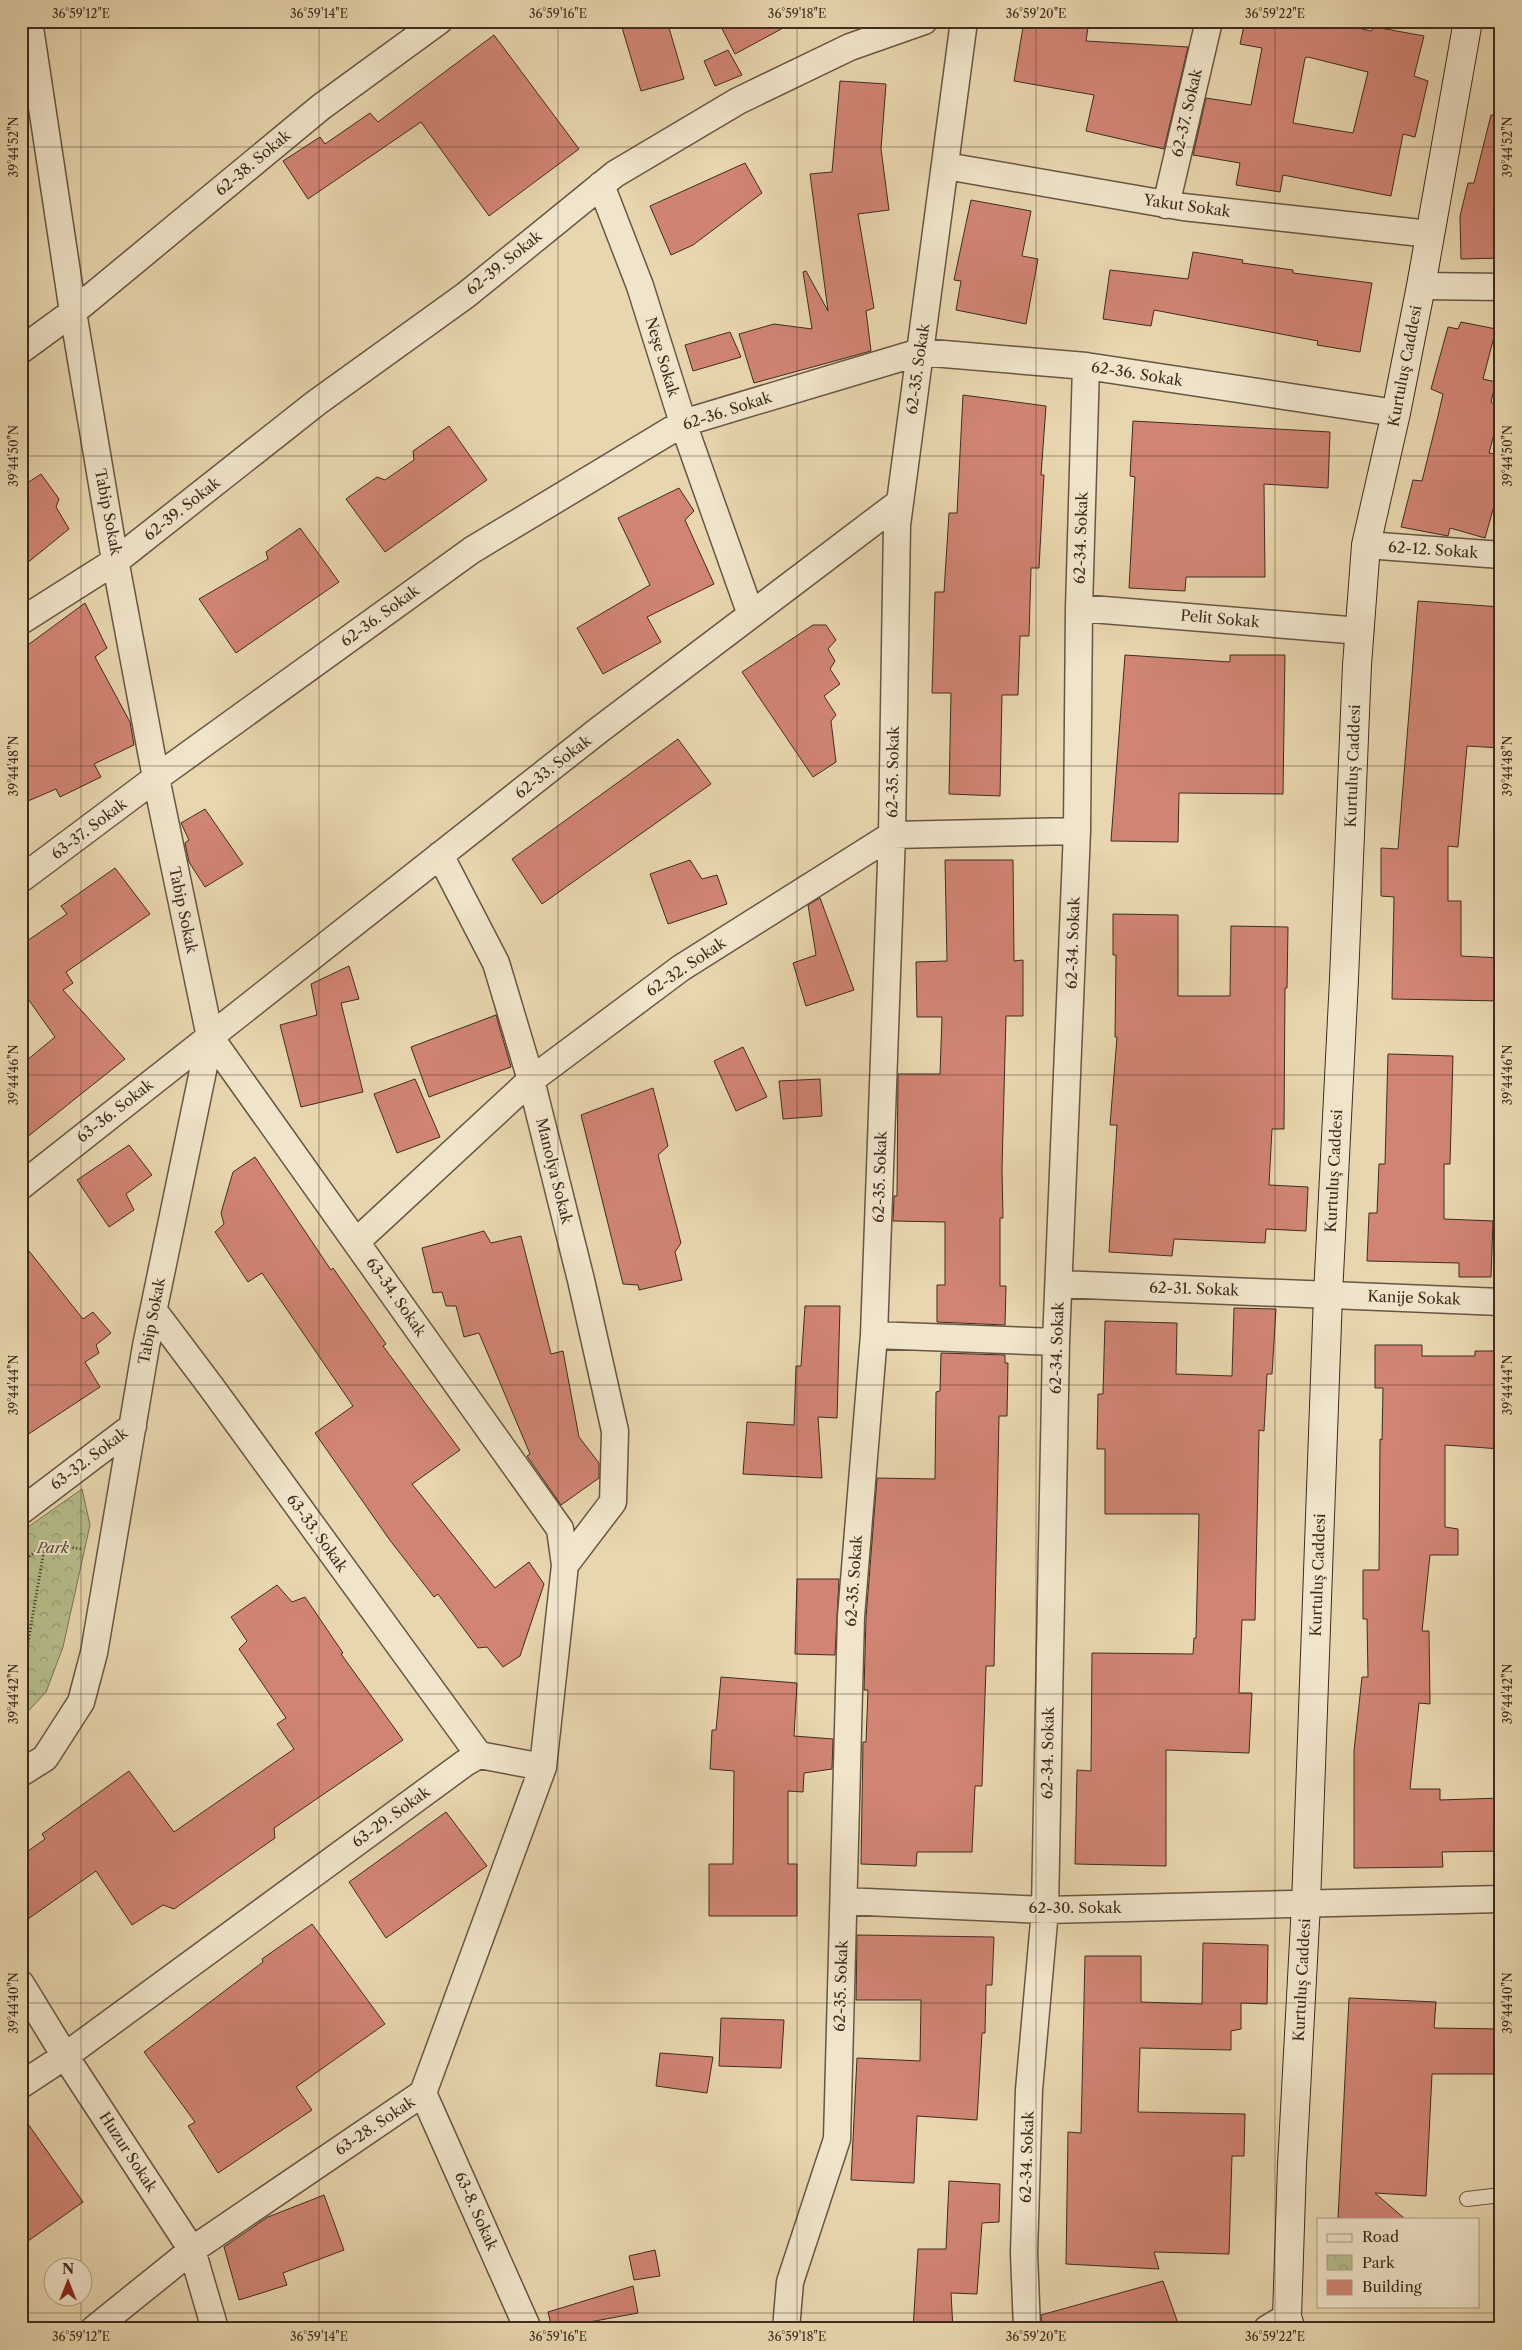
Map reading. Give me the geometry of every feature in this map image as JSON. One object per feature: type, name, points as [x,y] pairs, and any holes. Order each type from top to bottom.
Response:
[{"type":"street","name":"Tabip Sokak","points":[[21,1773],[45,1758],[81,1702],[94,1653],[154,1311],[210,1037],[156,778],[117,560],[73,312],[29,21]]},
{"type":"street","name":"62-38. Sokak","points":[[21,350],[73,312],[321,106],[439,21]]},
{"type":"street","name":"62-39. Sokak","points":[[21,621],[117,560],[316,403],[466,295],[615,174],[738,101],[850,47],[924,21]]},
{"type":"street","name":"62-35. Sokak","points":[[786,2329],[790,2282],[837,2138],[851,1617],[874,1335],[892,835],[897,525],[964,21]]},
{"type":"street","name":"62-37. Sokak","points":[[1166,204],[1209,21]]},
{"type":"street","name":"Kurtuluş Caddesi","points":[[1282,2325],[1306,1904],[1328,1295],[1360,631],[1366,546],[1396,413],[1468,21]]},
{"type":"street","name":"Yakut Sokak","points":[[946,166],[1166,204],[1430,234]]},
{"type":"street","name":"Neşe Sokak","points":[[600,185],[640,286],[683,424],[751,615]]},
{"type":"street","points":[[1420,286],[1501,287]]},
{"type":"street","name":"62-36. Sokak","points":[[156,778],[472,550],[683,424],[920,352],[1086,366],[1396,413]]},
{"type":"street","name":"62-34. Sokak","points":[[1028,2329],[1024,2253],[1029,2090],[1045,1910],[1056,1342],[1077,831],[1079,608],[1086,366]]},
{"type":"street","name":"62-33. Sokak","points":[[210,1037],[592,736],[900,502]]},
{"type":"street","name":"62-12. Sokak","points":[[1366,546],[1501,555]]},
{"type":"street","name":"Pelit Sokak","points":[[1079,608],[1360,631]]},
{"type":"street","name":"63-37. Sokak","points":[[21,879],[156,778]]},
{"type":"street","points":[[892,835],[1077,831]]},
{"type":"street","name":"62-32. Sokak","points":[[357,1241],[531,1080],[681,968],[892,835]]},
{"type":"street","name":"Manolya Sokak","points":[[440,855],[496,963],[531,1080],[581,1280],[615,1431],[614,1502],[565,1565]]},
{"type":"street","name":"63-36. Sokak","points":[[21,1186],[210,1037]]},
{"type":"street","name":"63-34. Sokak","points":[[210,1037],[357,1241],[560,1529],[565,1565]]},
{"type":"street","name":"62-31. Sokak","points":[[1059,1284],[1328,1295]]},
{"type":"street","name":"Kanije Sokak","points":[[1328,1295],[1501,1302]]},
{"type":"street","name":"63-33. Sokak","points":[[154,1311],[479,1755]]},
{"type":"street","points":[[874,1335],[1056,1342]]},
{"type":"street","name":"63-32. Sokak","points":[[21,1511],[133,1426]]},
{"type":"street","points":[[479,1755],[543,1767],[565,1565]]},
{"type":"street","name":"63-29. Sokak","points":[[21,2085],[65,2056],[479,1755]]},
{"type":"street","name":"63-28. Sokak","points":[[94,2329],[192,2250],[423,2093],[543,1767]]},
{"type":"street","name":"62-30. Sokak","points":[[844,1901],[1045,1910],[1501,1899]]},
{"type":"street","name":"Huzur Sokak","points":[[21,1984],[65,2056],[192,2250],[215,2329]]},
{"type":"street","name":"63-8. Sokak","points":[[423,2093],[528,2329]]},
{"type":"lane","points":[[1466,2199],[1501,2195]]},
{"type":"path","points":[[21,1563],[45,1544],[24,1672],[21,1673]]},
{"type":"green space","name":"Park","points":[[82,1489],[90,1525],[63,1647],[46,1692],[21,1719],[21,1532]]},
{"type":"building","points":[[620,21],[667,21],[684,79],[641,91]]},
{"type":"building","points":[[718,21],[796,21],[735,54]]},
{"type":"building","points":[[1024,21],[1089,21],[1086,41],[1188,47],[1164,149],[1086,131],[1094,95],[1014,81]]},
{"type":"building","points":[[1245,21],[1328,21],[1371,31],[1375,27],[1424,36],[1414,76],[1428,81],[1415,137],[1403,134],[1391,196],[1283,175],[1280,192],[1236,185],[1240,163],[1193,155],[1206,98],[1251,105],[1262,48],[1240,44]],"holes":[[[1308,57],[1368,72],[1353,133],[1293,123],[1305,58]]]},
{"type":"building","points":[[494,35],[579,149],[489,216],[421,122],[308,199],[283,161],[320,137],[325,144],[370,113],[378,122]]},
{"type":"building","points":[[728,50],[742,75],[715,86],[704,61]]},
{"type":"building","points":[[840,81],[886,84],[881,149],[889,210],[858,214],[874,308],[866,311],[871,351],[754,383],[739,334],[774,324],[812,329],[803,272],[806,271],[828,311],[810,174],[832,172]]},
{"type":"building","points":[[1491,115],[1501,116],[1501,258],[1461,259],[1460,216],[1468,183],[1474,183]]},
{"type":"building","points":[[745,163],[762,193],[693,245],[671,255],[650,206]]},
{"type":"building","points":[[971,200],[1031,211],[1022,256],[1038,259],[1026,324],[956,310],[961,281],[954,280]]},
{"type":"building","points":[[1193,252],[1243,260],[1242,263],[1293,270],[1293,273],[1372,283],[1360,352],[1317,345],[1318,341],[1154,310],[1151,326],[1103,319],[1110,270],[1188,279]]},
{"type":"building","points":[[1461,322],[1496,329],[1483,379],[1496,382],[1491,402],[1501,408],[1489,453],[1501,455],[1501,508],[1494,506],[1485,538],[1450,528],[1448,536],[1401,527],[1413,480],[1422,481],[1438,416],[1443,394],[1431,389],[1448,327],[1458,329]]},
{"type":"building","points":[[730,332],[741,357],[693,371],[685,345]]},
{"type":"building","points":[[963,395],[1046,406],[1041,475],[1044,475],[1039,568],[1031,568],[1029,636],[1020,636],[1018,695],[1002,695],[1000,796],[949,794],[951,693],[932,693],[935,592],[944,592],[949,513],[957,513]]},
{"type":"building","points":[[1133,421],[1330,432],[1328,488],[1264,484],[1265,577],[1186,577],[1185,591],[1129,588],[1135,477],[1130,476]]},
{"type":"building","points":[[449,426],[487,480],[385,552],[346,499],[377,477],[385,480],[414,460],[413,451]]},
{"type":"building","points":[[41,474],[59,499],[56,507],[69,529],[21,568],[21,487]]},
{"type":"building","points":[[679,488],[694,511],[685,520],[714,584],[647,617],[661,642],[603,674],[577,628],[650,585],[618,518]]},
{"type":"building","points":[[300,528],[339,582],[236,653],[199,599],[268,559],[266,552]]},
{"type":"building","points":[[1418,601],[1501,607],[1501,748],[1467,746],[1458,847],[1448,846],[1448,901],[1461,901],[1461,956],[1501,958],[1501,1001],[1392,999],[1394,897],[1381,896],[1381,848],[1398,849]]},
{"type":"building","points":[[85,603],[107,648],[95,657],[130,722],[134,745],[94,764],[101,777],[60,797],[56,789],[21,804],[21,650]]},
{"type":"building","points":[[813,625],[826,625],[836,640],[828,649],[835,661],[830,669],[840,684],[824,696],[836,715],[831,721],[836,762],[813,777],[742,672]]},
{"type":"building","points":[[1125,655],[1230,662],[1230,655],[1285,655],[1283,794],[1179,793],[1178,842],[1111,841]]},
{"type":"building","points":[[678,739],[711,784],[542,904],[512,859]]},
{"type":"building","points":[[205,809],[243,864],[205,887],[189,862],[185,843],[189,840],[181,823]]},
{"type":"building","points":[[690,860],[702,879],[717,875],[727,904],[668,924],[650,874]]},
{"type":"building","points":[[945,860],[1013,860],[1014,961],[1023,960],[1023,1016],[1006,1016],[1002,1169],[1003,1218],[1000,1218],[1000,1286],[1006,1286],[1005,1325],[937,1322],[937,1285],[945,1285],[945,1222],[893,1221],[894,1196],[897,1196],[898,1074],[940,1074],[942,1017],[917,1017],[916,962],[947,961]]},
{"type":"building","points":[[115,868],[150,914],[66,972],[73,983],[63,990],[125,1059],[21,1142],[21,1065],[55,1037],[21,989],[21,945],[67,914],[61,906]]},
{"type":"building","points":[[820,898],[854,990],[806,1006],[793,963],[816,955],[808,905]]},
{"type":"building","points":[[1113,914],[1178,915],[1178,996],[1230,996],[1231,926],[1288,927],[1287,988],[1285,988],[1284,1129],[1272,1129],[1269,1185],[1308,1187],[1306,1231],[1266,1229],[1265,1243],[1174,1239],[1172,1256],[1109,1252],[1117,1125],[1110,1125],[1117,1037],[1115,1037],[1116,955],[1113,955]]},
{"type":"building","points":[[349,966],[359,999],[341,1003],[363,1092],[301,1107],[280,1025],[317,1015],[311,984]]},
{"type":"building","points":[[496,1015],[511,1067],[429,1097],[411,1047]]},
{"type":"building","points":[[743,1047],[767,1097],[736,1111],[714,1061]]},
{"type":"building","points":[[1388,1054],[1453,1056],[1450,1164],[1444,1164],[1444,1219],[1493,1221],[1491,1277],[1459,1277],[1459,1263],[1367,1261],[1369,1213],[1377,1213],[1379,1164],[1385,1164]]},
{"type":"building","points":[[415,1079],[440,1137],[397,1153],[374,1094]]},
{"type":"building","points":[[820,1079],[822,1116],[783,1119],[779,1081]]},
{"type":"building","points":[[653,1088],[668,1146],[658,1155],[681,1243],[675,1252],[682,1280],[639,1290],[638,1285],[623,1284],[581,1115]]},
{"type":"building","points":[[129,1145],[152,1175],[126,1194],[134,1210],[109,1227],[77,1180]]},
{"type":"building","points":[[255,1157],[331,1270],[333,1268],[386,1344],[383,1346],[460,1450],[412,1484],[495,1588],[529,1562],[544,1584],[520,1656],[503,1667],[487,1647],[478,1648],[438,1594],[434,1597],[389,1539],[315,1433],[353,1406],[262,1273],[248,1282],[215,1232],[224,1224],[221,1213],[233,1172]]},
{"type":"building","points":[[484,1231],[491,1243],[521,1236],[551,1354],[563,1351],[579,1437],[599,1463],[599,1478],[561,1505],[527,1456],[530,1454],[479,1333],[464,1337],[456,1306],[446,1306],[442,1292],[433,1293],[422,1248]]},
{"type":"building","points":[[21,1241],[83,1319],[93,1312],[111,1333],[96,1345],[99,1353],[85,1362],[100,1387],[21,1439]]},
{"type":"building","points":[[805,1306],[840,1306],[837,1418],[818,1417],[822,1478],[743,1474],[747,1422],[794,1425],[796,1366],[801,1366]]},
{"type":"building","points":[[1234,1308],[1276,1309],[1272,1374],[1267,1374],[1264,1431],[1259,1430],[1255,1620],[1242,1620],[1239,1693],[1252,1693],[1249,1753],[1166,1750],[1166,1866],[1075,1864],[1077,1770],[1091,1771],[1092,1653],[1193,1654],[1194,1638],[1196,1638],[1199,1514],[1105,1514],[1105,1449],[1097,1449],[1098,1394],[1103,1394],[1105,1321],[1177,1323],[1176,1374],[1232,1376]]},
{"type":"building","points":[[1375,1345],[1422,1345],[1422,1356],[1475,1356],[1475,1351],[1501,1351],[1501,1449],[1445,1445],[1445,1527],[1458,1529],[1458,1555],[1430,1555],[1422,1631],[1429,1631],[1430,1704],[1419,1703],[1410,1789],[1440,1789],[1440,1800],[1501,1798],[1501,1851],[1442,1852],[1443,1867],[1354,1868],[1354,1751],[1362,1677],[1368,1677],[1367,1619],[1363,1619],[1363,1570],[1379,1570],[1380,1439],[1382,1440],[1383,1388],[1375,1388]]},
{"type":"building","points":[[941,1353],[1005,1355],[1005,1363],[1008,1363],[1007,1416],[999,1416],[994,1666],[986,1666],[982,1786],[975,1786],[972,1852],[917,1852],[916,1866],[861,1864],[863,1742],[866,1742],[868,1690],[864,1690],[866,1618],[877,1478],[935,1479],[936,1392],[940,1391]]},
{"type":"building","points":[[797,1579],[839,1579],[835,1655],[795,1654]]},
{"type":"building","points":[[277,1585],[292,1602],[305,1597],[343,1653],[341,1654],[403,1740],[274,1828],[275,1838],[174,1909],[163,1905],[132,1925],[96,1871],[21,1924],[21,1856],[45,1839],[42,1834],[129,1771],[174,1832],[294,1749],[277,1724],[286,1718],[239,1649],[247,1641],[231,1617]]},
{"type":"building","points":[[721,1677],[797,1683],[794,1736],[833,1739],[832,1769],[804,1773],[803,1792],[788,1791],[788,1864],[797,1864],[797,1916],[709,1916],[709,1864],[733,1864],[734,1771],[710,1769],[712,1730],[716,1730]]},
{"type":"building","points":[[446,1812],[487,1866],[386,1938],[349,1882]]},
{"type":"building","points":[[312,1924],[385,2024],[296,2087],[312,2110],[218,2173],[188,2126],[195,2122],[144,2052],[263,1962],[262,1959]]},
{"type":"building","points":[[857,1935],[994,1937],[992,1985],[986,1985],[985,2033],[982,2033],[977,2120],[917,2116],[914,2183],[851,2180],[857,2058],[920,2061],[921,2000],[856,2000]]},
{"type":"building","points":[[1203,1943],[1268,1945],[1267,2004],[1241,2003],[1241,2029],[1231,2031],[1231,2050],[1140,2048],[1138,2112],[1245,2114],[1244,2156],[1232,2156],[1229,2254],[1154,2252],[1159,2269],[1066,2264],[1068,2132],[1081,2133],[1085,1956],[1141,1956],[1141,2002],[1202,2004]]},
{"type":"building","points":[[1349,1998],[1436,2002],[1434,2028],[1501,2029],[1501,2074],[1432,2074],[1426,2196],[1375,2193],[1404,2218],[1338,2218]]},
{"type":"building","points":[[721,2018],[784,2020],[781,2068],[719,2066]]},
{"type":"building","points":[[660,2053],[713,2057],[707,2093],[656,2086]]},
{"type":"building","points":[[21,2114],[83,2202],[21,2246]]},
{"type":"building","points":[[949,2181],[1000,2184],[999,2222],[982,2223],[977,2294],[951,2293],[953,2329],[913,2329],[918,2249],[946,2249]]},
{"type":"building","points":[[324,2195],[344,2250],[283,2273],[287,2285],[239,2300],[224,2247],[268,2217]]},
{"type":"building","points":[[655,2250],[660,2276],[634,2280],[629,2256]]},
{"type":"building","points":[[1163,2281],[1180,2329],[1042,2329],[1041,2315]]},
{"type":"building","points":[[633,2286],[638,2313],[552,2329],[548,2312]]}]
